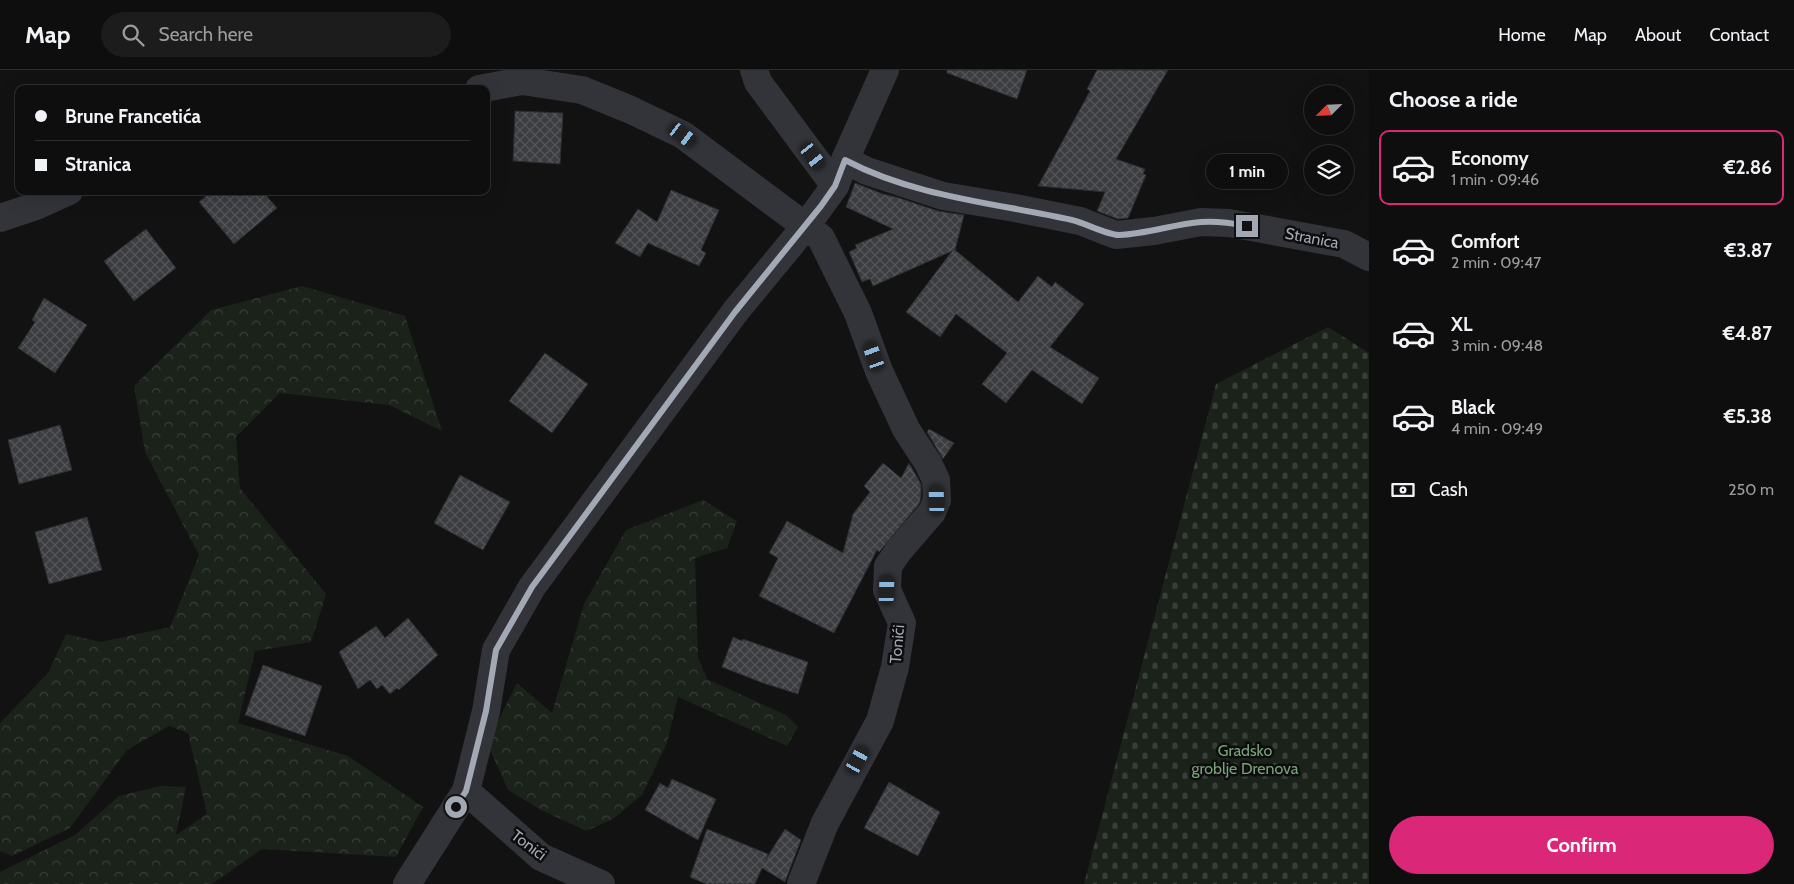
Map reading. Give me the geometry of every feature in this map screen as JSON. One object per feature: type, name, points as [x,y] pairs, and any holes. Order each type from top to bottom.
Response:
[{"type":"street","points":[[754,70],[758,82],[835,186]]},
{"type":"street","points":[[407,884],[466,791],[486,711],[496,650],[532,587],[735,312],[805,227],[835,186],[885,70]]},
{"type":"street","name":"Tonići","points":[[490,87],[522,81],[582,90],[631,110],[683,135],[821,238],[858,313],[879,371],[906,429],[928,463],[936,480],[937,500],[932,512],[888,566],[887,590],[902,623],[895,667],[880,720],[826,823],[801,884]]},
{"type":"street","name":"Stranica","points":[[845,160],[867,171],[943,196],[1015,208],[1080,222],[1116,235],[1154,231],[1201,222],[1229,223],[1344,244],[1369,257]]},
{"type":"street","points":[[0,218],[36,206],[60,195]]},
{"type":"street","name":"Tonići","points":[[466,791],[504,826],[542,857],[601,884]]},
{"type":"green space","points":[[302,286],[405,316],[442,431],[389,405],[280,393],[236,437],[240,488],[326,594],[311,642],[255,651],[238,723],[348,756],[423,807],[396,857],[262,849],[212,884],[0,884],[0,872],[75,835],[119,796],[161,786],[186,787],[176,835],[207,814],[188,733],[169,726],[127,750],[70,828],[12,856],[0,851],[0,723],[48,673],[66,634],[101,642],[170,627],[199,555],[145,452],[134,386],[211,310]]},
{"type":"green space","name":"Gradsko groblje Drenova","points":[[1328,327],[1369,353],[1369,884],[1084,884],[1216,384]]},
{"type":"green space","points":[[703,500],[737,521],[727,548],[695,558],[698,657],[707,679],[786,715],[798,727],[787,746],[678,697],[667,743],[642,795],[613,819],[586,831],[541,810],[508,790],[487,743],[517,683],[552,713],[584,604],[626,530]]},
{"type":"building","points":[[947,70],[1027,70],[1017,99],[947,73]]},
{"type":"building","points":[[1097,70],[1168,70],[1116,159],[1145,169],[1143,174],[1146,175],[1128,218],[1118,219],[1097,211],[1105,192],[1038,186],[1090,91],[1087,89]]},
{"type":"building","points":[[515,111],[563,113],[560,164],[513,161]]},
{"type":"building","points":[[855,183],[938,211],[964,215],[955,250],[1018,302],[1038,276],[1052,287],[1055,282],[1084,304],[1050,347],[1099,378],[1082,404],[1032,370],[1006,403],[982,384],[1007,353],[956,314],[940,337],[906,312],[952,251],[873,286],[870,279],[862,282],[849,252],[857,248],[855,245],[893,229],[846,207]]},
{"type":"building","points":[[671,190],[719,210],[701,250],[706,253],[699,266],[648,243],[640,257],[615,243],[638,209],[657,222]]},
{"type":"building","points":[[207,195],[266,195],[277,208],[234,244],[199,202]]},
{"type":"building","points":[[146,229],[176,268],[134,301],[104,261]]},
{"type":"building","points":[[44,298],[87,325],[55,373],[18,348],[35,322],[32,320]]},
{"type":"building","points":[[545,353],[588,384],[552,433],[509,401]]},
{"type":"building","points":[[60,425],[72,470],[19,484],[8,440]]},
{"type":"building","points":[[929,429],[954,443],[943,459],[927,432]]},
{"type":"building","points":[[883,463],[901,478],[909,463],[921,484],[919,504],[879,552],[877,550],[834,633],[759,596],[778,558],[769,553],[787,521],[843,553],[853,514],[870,492],[864,486]]},
{"type":"building","points":[[460,475],[510,502],[483,550],[434,523]]},
{"type":"building","points":[[87,517],[102,570],[49,584],[35,532]]},
{"type":"building","points":[[408,618],[438,655],[399,690],[397,688],[390,694],[382,685],[377,689],[370,680],[358,689],[339,652],[376,626],[385,638]]},
{"type":"building","points":[[733,637],[808,662],[798,694],[722,667]]},
{"type":"building","points":[[263,665],[322,686],[305,736],[245,715]]},
{"type":"building","points":[[672,779],[716,799],[698,840],[645,810],[660,783],[668,788]]},
{"type":"building","points":[[889,782],[940,812],[918,856],[864,828]]},
{"type":"building","points":[[707,829],[768,854],[766,859],[785,829],[801,840],[785,882],[762,868],[755,884],[706,884],[690,877]]},
{"type":"route","points":[[456,807],[466,791],[486,711],[496,650],[532,587],[735,312],[821,206],[835,186],[845,160],[867,171],[943,196],[1015,208],[1080,222],[1116,235],[1154,231],[1201,222],[1247,226]]}]
